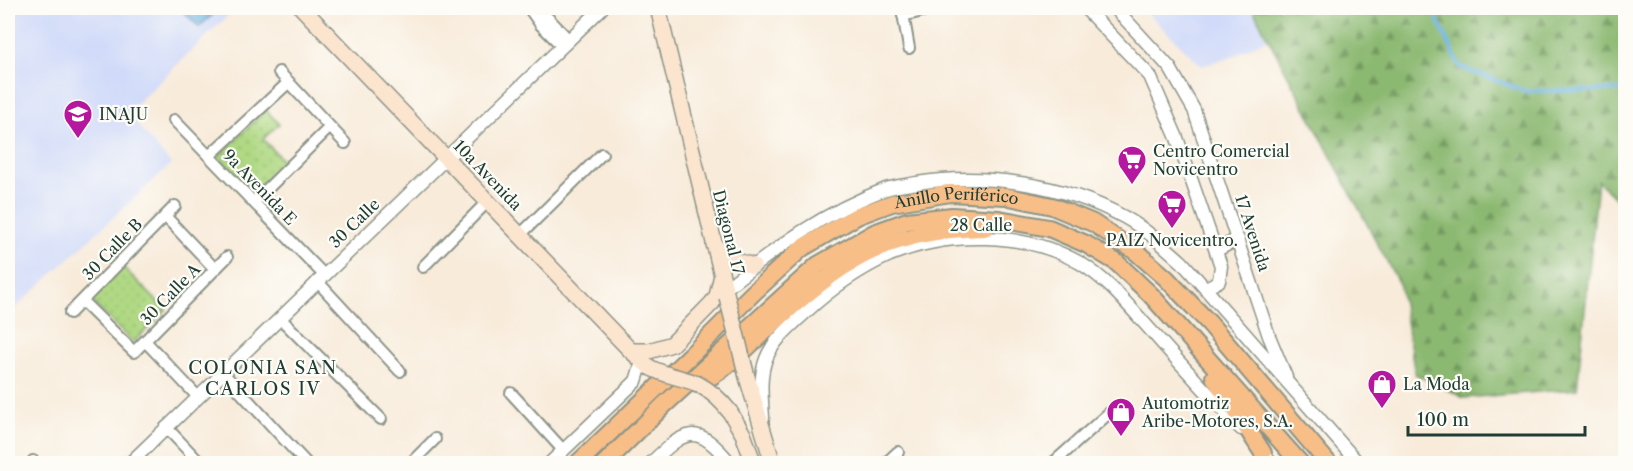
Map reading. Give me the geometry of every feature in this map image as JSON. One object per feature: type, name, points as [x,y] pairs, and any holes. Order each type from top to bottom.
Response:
[{"type":"highway","name":"Anillo Periférico","points":[[577,464],[753,292],[802,248],[856,216],[892,203],[950,193],[1005,196],[1052,206],[1093,223],[1135,251],[1166,278],[1209,324],[1329,464]]},
{"type":"highway","name":"Anillo Periférico","points":[[604,464],[664,405],[818,265],[874,233],[907,221],[952,216],[999,219],[1049,228],[1086,244],[1116,262],[1184,331],[1301,464]]},
{"type":"highway","points":[[697,384],[710,378],[729,364],[821,282],[867,253],[920,234],[957,229],[1049,228]]},
{"type":"highway","points":[[1184,331],[1268,458]]},
{"type":"main road","name":"10a Avenida","points":[[302,8],[641,360]]},
{"type":"main road","name":"Diagonal 17","points":[[658,8],[724,288],[773,464]]},
{"type":"main road","points":[[714,245],[731,259],[753,266]]},
{"type":"main road","points":[[724,288],[672,344],[649,351],[641,360],[663,374],[697,384],[716,395],[730,412],[743,434],[754,464]]},
{"type":"street","points":[[530,8],[548,18],[566,43]]},
{"type":"street","name":"30 Calle","points":[[129,464],[602,8]]},
{"type":"street","points":[[909,48],[902,12],[934,8]]},
{"type":"street","points":[[1085,8],[1150,76],[1177,138],[1221,266],[1221,278],[1217,284],[1206,288]]},
{"type":"street","name":"17 Avenida","points":[[1115,8],[1170,68],[1194,110],[1269,336],[1290,386]]},
{"type":"street","points":[[279,72],[345,143]]},
{"type":"street","points":[[209,156],[289,82]]},
{"type":"street","name":"9a Avenida E","points":[[174,120],[254,202],[400,370]]},
{"type":"street","points":[[254,202],[330,127]]},
{"type":"street","points":[[521,234],[602,154]]},
{"type":"street","name":"Anillo Periférico","points":[[724,288],[802,230],[850,204],[889,188],[935,180],[982,179],[1013,181],[1068,195],[1124,217],[1156,239],[1206,288],[1359,464]]},
{"type":"street","points":[[423,267],[488,201]]},
{"type":"street","name":"30 Calle B","points":[[70,313],[175,206]]},
{"type":"street","points":[[165,216],[215,269]]},
{"type":"street","name":"28 Calle","points":[[765,434],[762,376],[766,358],[774,345],[828,292],[866,268],[900,252],[934,242],[987,238],[1044,248],[1064,255],[1097,275],[1268,458]]},
{"type":"street","points":[[1216,250],[1238,239]]},
{"type":"street","name":"30 Calle A","points":[[82,301],[134,352],[227,257]]},
{"type":"street","points":[[280,318],[381,420]]},
{"type":"street","points":[[145,341],[198,397]]},
{"type":"street","points":[[549,464],[636,381],[641,360]]},
{"type":"street","points":[[223,373],[308,464]]},
{"type":"street","points":[[511,393],[563,450]]},
{"type":"street","points":[[1053,464],[1109,413]]},
{"type":"street","points":[[166,427],[201,464]]},
{"type":"street","points":[[650,464],[677,438],[690,434],[702,437],[718,447],[732,464]]},
{"type":"street","points":[[410,464],[435,439]]},
{"type":"street","points":[[885,464],[898,452]]},
{"type":"shaded area","name":"INAJU","points":[[8,8],[236,8],[127,113],[171,164],[8,315]]},
{"type":"shaded area","points":[[1142,8],[1252,8],[1269,38],[1232,57],[1202,66]]},
{"type":"green space","points":[[1252,8],[1625,8],[1625,208],[1598,181],[1577,389],[1464,398],[1415,374],[1400,286]]},
{"type":"green space","points":[[266,110],[279,124],[263,139],[285,163],[253,193],[218,156]]},
{"type":"green space","points":[[123,267],[166,310],[133,343],[90,300]]},
{"type":"water","points":[[180,8],[220,8],[199,27]]},
{"type":"waterway","points":[[1432,8],[1460,67],[1525,91],[1626,90]]},
{"type":"place","name":"INAJU","points":[[78,140]]},
{"type":"place","name":"Centro Comercial Novicentro","points":[[1132,186]]},
{"type":"place","name":"PAIZ Novicentro.","points":[[1172,230]]},
{"type":"place","name":"La Moda","points":[[1382,410]]},
{"type":"place","name":"Automotriz Aribe-Motores, S.A.","points":[[1121,438]]},
{"type":"district","name":"COLONIA SAN CARLOS IV","points":[[263,378]]}]
